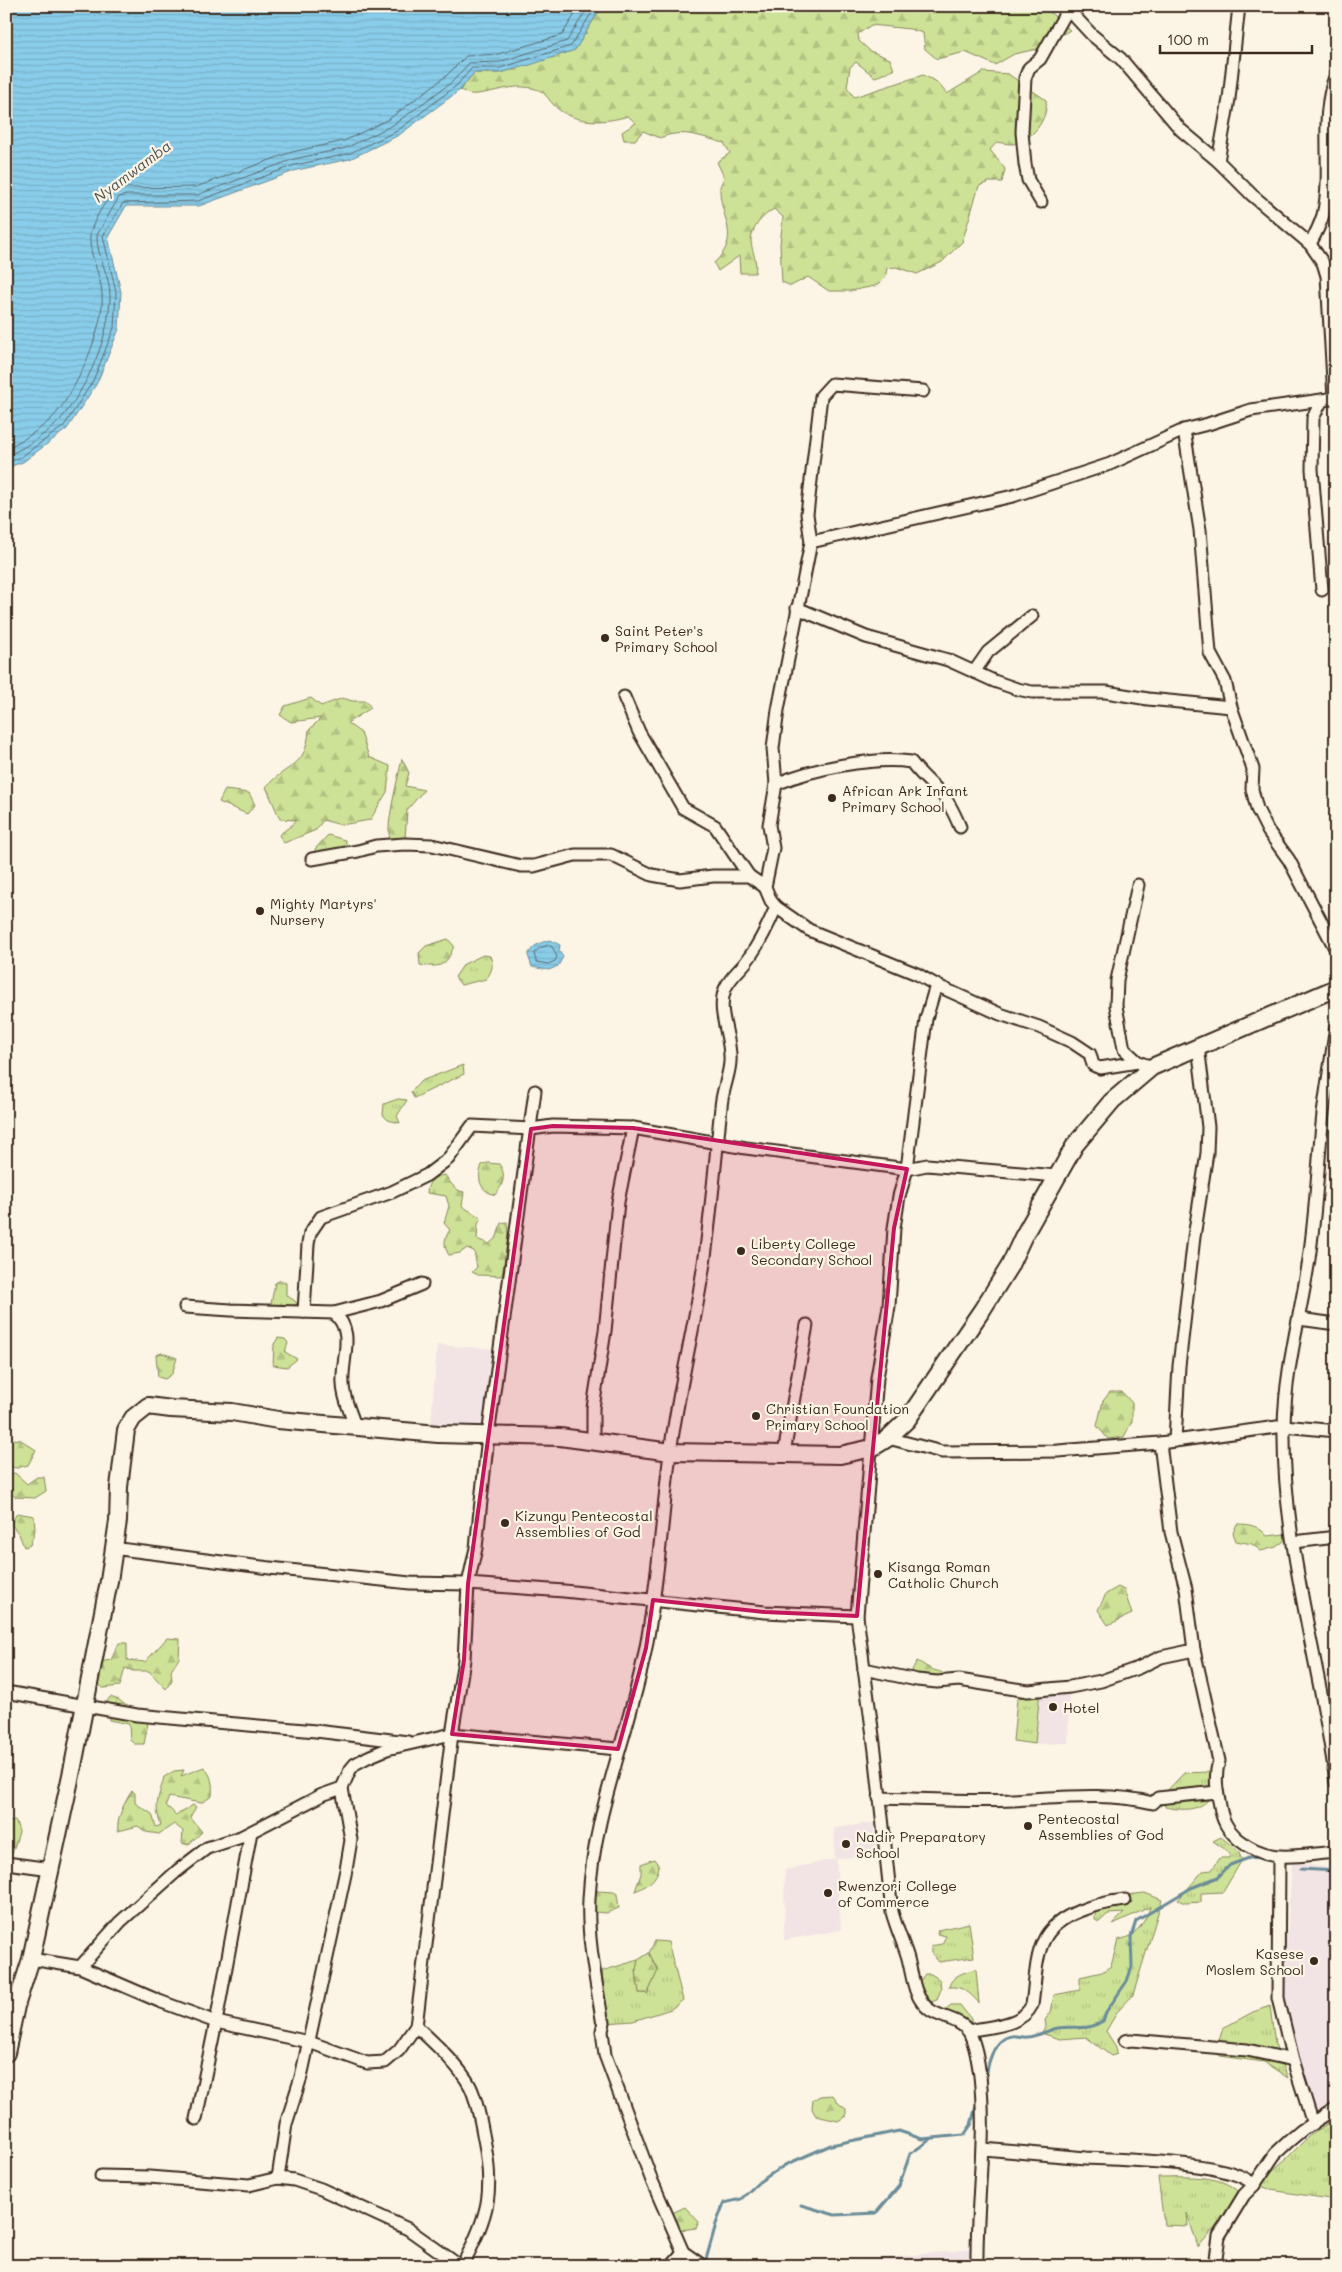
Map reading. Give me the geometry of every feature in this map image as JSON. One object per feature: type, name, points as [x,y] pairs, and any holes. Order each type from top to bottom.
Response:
[{"type":"street","points":[[1218,161],[1230,90],[1239,6]]},
{"type":"street","points":[[811,542],[1013,496],[1110,464],[1184,430],[1251,410],[1335,398],[1327,276],[1323,263],[1310,244],[1181,130],[1121,59],[1092,35],[1066,8],[1040,59],[1029,68],[1026,78],[1022,132],[1025,164],[1028,180],[1041,202]]},
{"type":"street","points":[[1310,244],[1323,215],[1326,188],[1327,106],[1336,74]]},
{"type":"street","points":[[765,887],[774,848],[769,825],[776,784],[773,748],[778,710],[811,542],[807,514],[821,396],[832,384],[923,391]]},
{"type":"street","points":[[1322,400],[1313,418],[1312,470],[1322,590]]},
{"type":"street","points":[[1184,430],[1200,530],[1210,653],[1225,681],[1231,707],[1253,769],[1252,789],[1257,809],[1268,831],[1289,860],[1336,950]]},
{"type":"street","points":[[797,608],[866,637],[948,660],[1002,684],[1032,692],[1106,692],[1148,699],[1231,707]]},
{"type":"street","points":[[974,672],[988,652],[1032,616]]},
{"type":"street","points":[[624,697],[638,732],[683,808],[715,826],[749,876],[765,887],[776,907],[809,930],[916,974],[1000,1014],[1039,1027],[1072,1042],[1090,1054],[1093,1066],[1100,1068],[1145,1064],[1198,1046],[1336,988]]},
{"type":"street","points":[[776,784],[804,772],[890,760],[911,762],[919,774],[940,792],[951,807],[960,827]]},
{"type":"street","points":[[312,858],[358,851],[376,846],[432,845],[521,866],[534,866],[575,855],[610,855],[652,875],[680,880],[713,876],[749,876]]},
{"type":"street","points":[[1138,886],[1120,964],[1116,996],[1124,1049],[1145,1064]]},
{"type":"street","points":[[703,2266],[683,2252],[652,2181],[605,2055],[602,2031],[604,2022],[602,2019],[588,1922],[589,1898],[592,1860],[618,1749],[646,1648],[670,1452],[698,1297],[721,1107],[730,1059],[727,1030],[722,1020],[724,990],[734,973],[745,964],[762,938],[776,907]]},
{"type":"street","points":[[936,985],[926,1019],[907,1169],[899,1196],[894,1228],[889,1306],[877,1378],[857,1616],[892,1912],[918,1994],[928,2009],[963,2026],[968,2032],[975,2051],[979,2072],[982,2097],[983,2149],[977,2266]]},
{"type":"street","points":[[1336,1026],[1323,1114],[1309,1258],[1288,1375],[1284,1426],[1286,1482],[1294,1542],[1310,1643],[1331,1746],[1336,1783]]},
{"type":"street","points":[[1175,1442],[1179,1366],[1194,1237],[1207,1153],[1208,1127],[1198,1046]]},
{"type":"street","points":[[6,2053],[11,2005],[30,1960],[51,1870],[109,1581],[112,1548],[118,1521],[119,1487],[126,1430],[133,1418],[148,1406],[232,1412],[278,1420],[438,1434],[560,1437],[670,1452],[840,1455],[872,1448],[888,1438],[907,1420],[1009,1267],[1023,1237],[1075,1145],[1091,1124],[1145,1064]]},
{"type":"street","points":[[30,1960],[80,1967],[159,2001],[216,2022],[309,2042],[367,2063],[386,2062],[399,2050],[416,2026],[452,1734],[464,1660],[468,1584],[476,1548],[488,1436],[501,1350],[518,1204],[531,1129],[535,1091]]},
{"type":"street","points":[[304,1312],[308,1244],[310,1233],[321,1217],[392,1192],[427,1175],[448,1159],[472,1126],[531,1129],[553,1126],[633,1128],[718,1143],[907,1169],[927,1165],[1057,1176]]},
{"type":"street","points":[[593,1440],[593,1408],[605,1331],[618,1202],[633,1128]]},
{"type":"street","points":[[185,1306],[231,1310],[334,1313],[381,1301],[422,1284]]},
{"type":"street","points":[[334,1313],[339,1317],[346,1331],[346,1354],[342,1385],[355,1426]]},
{"type":"street","points":[[1299,1319],[1336,1324]]},
{"type":"street","points":[[784,1453],[807,1325]]},
{"type":"street","points":[[888,1438],[942,1452],[1058,1451],[1175,1442],[1284,1426],[1336,1431]]},
{"type":"street","points":[[1160,1443],[1171,1532],[1186,1589],[1194,1650],[1219,1761],[1215,1773],[1223,1822],[1232,1833],[1253,1851],[1279,1857],[1336,1852]]},
{"type":"street","points":[[1294,1542],[1336,1538]]},
{"type":"street","points":[[112,1548],[308,1572],[410,1582],[468,1584],[765,1612],[857,1616]]},
{"type":"street","points":[[864,1669],[917,1680],[937,1682],[959,1680],[1028,1691],[1070,1687],[1101,1680],[1138,1668],[1161,1657],[1194,1650]]},
{"type":"street","points":[[6,1692],[84,1704],[137,1715],[316,1731],[412,1742]]},
{"type":"street","points":[[278,2178],[286,2124],[309,2042],[351,1840],[342,1788],[350,1770],[355,1764],[387,1749],[452,1734],[618,1749]]},
{"type":"street","points":[[80,1967],[120,1922],[207,1848],[251,1832],[322,1796],[342,1788]]},
{"type":"street","points":[[879,1798],[963,1801],[1043,1797],[1134,1798],[1153,1803],[1158,1798],[1217,1792]]},
{"type":"street","points":[[196,2119],[251,1832]]},
{"type":"street","points":[[1279,1857],[1278,1998],[1293,2060],[1313,2124]]},
{"type":"street","points":[[6,1863],[51,1870]]},
{"type":"street","points":[[968,2032],[999,2026],[1019,2019],[1028,2012],[1032,2005],[1041,1948],[1046,1936],[1057,1924],[1092,1906],[1125,1900]]},
{"type":"street","points":[[101,2176],[149,2177],[249,2184],[278,2178],[294,2180],[321,2189],[408,2229],[461,2266],[482,2226],[488,2208],[490,2177],[484,2138],[469,2085],[443,2051],[416,2026]]},
{"type":"street","points":[[1125,2041],[1247,2050],[1293,2060]]},
{"type":"street","points":[[1215,2266],[1219,2236],[1244,2195],[1254,2185],[1276,2154],[1302,2130],[1336,2108]]},
{"type":"street","points":[[983,2149],[1186,2165],[1248,2178],[1254,2185]]},
{"type":"street","points":[[672,2266],[683,2252]]},
{"type":"highlighted area","points":[[553,1126],[633,1128],[907,1169],[894,1228],[857,1616],[765,1612],[653,1600],[646,1648],[618,1749],[452,1734],[464,1660],[468,1584],[531,1129]]},
{"type":"shaded area","points":[[437,1345],[497,1349],[488,1430],[431,1425]]},
{"type":"shaded area","points":[[1040,1689],[1069,1690],[1068,1743],[1035,1744]]},
{"type":"shaded area","points":[[873,1823],[876,1854],[836,1859],[841,1930],[784,1940],[785,1870],[835,1859],[834,1828]]},
{"type":"shaded area","points":[[1292,1862],[1336,1869],[1336,2106],[1316,2120],[1283,1997]]},
{"type":"shaded area","points":[[974,2249],[965,2266],[799,2266]]},
{"type":"green space","points":[[602,6],[1043,6],[1070,30],[1037,49],[1014,54],[995,65],[965,52],[937,59],[925,49],[923,33],[910,29],[871,25],[858,34],[859,41],[870,51],[890,59],[894,70],[875,77],[856,62],[850,67],[847,87],[854,97],[923,75],[937,82],[947,94],[983,72],[1008,74],[1046,100],[1046,107],[1042,121],[1033,134],[1013,144],[997,142],[990,150],[1005,169],[1002,182],[989,182],[979,186],[962,242],[942,262],[917,274],[896,267],[887,268],[885,278],[875,286],[850,291],[829,291],[808,277],[791,286],[782,282],[780,244],[783,217],[774,209],[758,222],[753,231],[751,241],[756,264],[755,273],[740,273],[739,256],[718,271],[714,263],[727,245],[728,236],[720,189],[724,177],[717,162],[730,153],[724,143],[700,136],[684,134],[668,135],[660,138],[643,131],[635,140],[624,140],[622,132],[636,123],[628,116],[601,121],[583,120],[558,109],[545,94],[532,88],[518,87],[475,94],[460,90],[474,73],[500,73],[575,50]]},
{"type":"green space","points":[[311,698],[321,706],[343,698],[352,701],[366,701],[371,708],[347,723],[361,733],[369,757],[390,766],[387,792],[370,820],[341,825],[323,820],[316,830],[284,843],[279,835],[296,820],[280,819],[266,787],[300,759],[307,743],[309,730],[321,718],[291,722],[280,715],[285,706]]},
{"type":"green space","points":[[402,759],[409,773],[405,786],[424,790],[407,810],[405,839],[396,844],[390,838],[389,823]]},
{"type":"green space","points":[[225,790],[249,793],[255,805],[247,814],[219,802]]},
{"type":"green space","points":[[328,835],[345,840],[350,853],[341,862],[320,862],[316,856],[315,849]]},
{"type":"green space","points":[[448,939],[454,946],[445,962],[438,966],[420,965],[419,953],[426,946]]},
{"type":"green space","points":[[483,955],[490,956],[492,963],[491,971],[486,979],[461,985],[455,977],[464,964]]},
{"type":"green space","points":[[463,1065],[464,1074],[414,1098],[411,1092],[421,1081]]},
{"type":"green space","points":[[398,1099],[407,1100],[397,1116],[400,1123],[388,1120],[383,1115],[384,1104]]},
{"type":"green space","points":[[487,1163],[499,1164],[503,1172],[502,1184],[495,1195],[483,1188],[480,1180],[482,1165]]},
{"type":"green space","points":[[445,1175],[455,1188],[464,1192],[462,1206],[481,1218],[478,1224],[477,1239],[489,1244],[497,1237],[501,1223],[507,1222],[508,1237],[502,1276],[478,1275],[472,1272],[477,1267],[474,1251],[467,1248],[460,1253],[449,1255],[447,1252],[445,1242],[450,1230],[444,1223],[449,1206],[446,1196],[427,1193],[432,1180]]},
{"type":"green space","points":[[281,1280],[286,1283],[286,1295],[297,1304],[284,1308],[271,1304],[275,1283]]},
{"type":"green space","points":[[278,1338],[285,1339],[288,1343],[285,1352],[297,1359],[287,1367],[273,1365],[274,1344]]},
{"type":"green space","points":[[162,1353],[177,1358],[172,1374],[165,1379],[158,1377],[156,1355]]},
{"type":"green space","points":[[1110,1392],[1122,1392],[1132,1403],[1132,1421],[1124,1437],[1108,1439],[1097,1426],[1103,1401]]},
{"type":"green space","points":[[14,1439],[21,1440],[36,1450],[28,1465],[17,1468],[6,1466],[6,1444]]},
{"type":"green space","points":[[15,1473],[27,1484],[37,1477],[44,1477],[46,1491],[35,1498],[15,1497],[6,1488],[6,1482],[10,1480],[11,1474]]},
{"type":"green space","points":[[17,1513],[34,1516],[35,1530],[30,1545],[24,1547],[19,1534],[11,1524]]},
{"type":"green space","points":[[1237,1524],[1254,1526],[1267,1536],[1285,1534],[1284,1541],[1276,1547],[1261,1551],[1252,1544],[1236,1541],[1233,1533]]},
{"type":"green space","points":[[1118,1587],[1124,1590],[1132,1614],[1108,1625],[1098,1610],[1106,1594]]},
{"type":"green space","points":[[167,1638],[180,1639],[179,1658],[171,1671],[172,1680],[166,1689],[149,1671],[133,1671],[125,1668],[120,1686],[103,1688],[93,1682],[99,1662],[111,1660],[119,1643],[127,1643],[127,1660],[145,1662]]},
{"type":"green space","points":[[917,1661],[946,1676],[939,1681],[914,1674],[912,1670]]},
{"type":"green space","points":[[1040,1689],[1035,1744],[1013,1741],[1017,1699]]},
{"type":"green space","points":[[110,1697],[119,1700],[148,1723],[144,1744],[134,1744],[130,1740],[129,1724],[109,1720],[106,1703]]},
{"type":"green space","points":[[204,1767],[211,1780],[212,1796],[201,1803],[169,1797],[166,1805],[176,1815],[193,1805],[196,1807],[190,1817],[202,1832],[188,1845],[182,1843],[183,1831],[174,1824],[159,1834],[146,1832],[138,1826],[118,1831],[120,1816],[132,1791],[135,1793],[135,1803],[152,1814],[156,1827],[161,1825],[157,1806],[164,1777],[174,1771],[184,1770],[181,1776]]},
{"type":"green space","points":[[1210,1772],[1219,1782],[1204,1804],[1188,1809],[1165,1807],[1162,1796],[1184,1773]]},
{"type":"green space","points":[[16,1821],[19,1832],[12,1854],[6,1852],[6,1822]]},
{"type":"green space","points":[[1221,1837],[1238,1851],[1242,1860],[1223,1892],[1201,1893],[1201,1902],[1185,1903],[1178,1900],[1203,1871],[1212,1870],[1220,1858],[1229,1858],[1230,1853],[1213,1841]]},
{"type":"green space","points":[[654,1859],[659,1866],[657,1874],[648,1884],[635,1891],[641,1874],[641,1864]]},
{"type":"green space","points":[[591,1882],[596,1886],[597,1891],[614,1892],[617,1894],[619,1908],[606,1913],[595,1912],[590,1907]]},
{"type":"green space","points":[[1145,1893],[1162,1900],[1133,1995],[1118,2011],[1106,2031],[1116,2047],[1117,2054],[1111,2056],[1086,2037],[1060,2039],[1041,2033],[1046,2026],[1045,2020],[1051,2012],[1054,1995],[1080,1990],[1080,1977],[1102,1972],[1111,1966],[1118,1940],[1129,1936],[1138,1928],[1150,1907],[1113,1924],[1124,1913],[1108,1914],[1099,1922],[1095,1920],[1095,1913],[1105,1906],[1117,1909],[1128,1903],[1126,1895]]},
{"type":"green space","points":[[969,1923],[974,1957],[939,1962],[931,1953],[931,1946],[942,1944],[946,1936],[937,1934],[938,1930]]},
{"type":"green space","points":[[655,1941],[668,1942],[683,2000],[671,2009],[633,2021],[607,2023],[602,1971],[638,1960],[636,1970],[639,1993],[648,1993],[658,1970],[649,1953]]},
{"type":"green space","points":[[649,1953],[658,1970],[648,1993],[639,1993],[636,1970],[638,1960]]},
{"type":"green space","points":[[976,1969],[979,2003],[966,1991],[949,1987],[956,1977]]},
{"type":"green space","points":[[925,1974],[931,1974],[940,1980],[941,1989],[937,2000],[925,2004],[913,1990]]},
{"type":"green space","points":[[951,2005],[960,2005],[971,2019],[971,2025],[944,2025],[942,2012]]},
{"type":"green space","points":[[1270,2006],[1275,2044],[1288,2078],[1264,2062],[1220,2056],[1218,2044],[1223,2028],[1253,2012]]},
{"type":"green space","points":[[833,2095],[838,2103],[846,2109],[846,2116],[838,2121],[816,2116],[812,2109],[813,2100],[820,2096]]},
{"type":"green space","points":[[1336,2118],[1336,2200],[1271,2190],[1257,2184],[1309,2136]]},
{"type":"green space","points":[[1158,2177],[1191,2177],[1216,2180],[1236,2189],[1242,2197],[1198,2247],[1187,2213],[1188,2226],[1164,2225]]},
{"type":"green space","points":[[685,2207],[699,2222],[696,2228],[681,2230],[670,2214]]},
{"type":"water","name":"Nyamwamba","points":[[6,6],[602,6],[575,50],[500,73],[474,73],[460,90],[399,135],[350,159],[297,170],[199,206],[126,206],[108,237],[121,292],[119,329],[97,383],[67,429],[23,462],[6,468]]},
{"type":"water","points":[[550,940],[560,945],[559,951],[563,957],[558,966],[549,970],[532,967],[528,955],[532,949]]},
{"type":"waterway","points":[[986,2084],[987,2070],[992,2055],[995,2048],[1005,2038],[1032,2036],[1064,2027],[1086,2027],[1103,2021],[1106,2012],[1127,1981],[1132,1967],[1131,1937],[1136,1921],[1191,1888],[1218,1877],[1230,1865],[1249,1858],[1260,1857]]},
{"type":"waterway","points":[[1300,1869],[1336,1871]]},
{"type":"waterway","points":[[705,2263],[724,2203],[741,2199],[759,2182],[785,2165],[831,2145],[899,2131],[922,2139],[964,2135],[971,2125],[977,2102]]},
{"type":"waterway","points":[[801,2205],[835,2215],[876,2213],[899,2186],[910,2154],[931,2139]]},
{"type":"place","name":"Saint Peter's Primary School","points":[[605,638]]},
{"type":"place","name":"African Ark Infant Primary School","points":[[832,798]]},
{"type":"place","name":"Mighty Martyrs' Nursery","points":[[260,911]]},
{"type":"place","name":"Liberty College Secondary School","points":[[741,1251]]},
{"type":"place","name":"Christian Foundation Primary School","points":[[756,1416]]},
{"type":"place","name":"Kizungu Pentecostal Assemblies of God","points":[[505,1523]]},
{"type":"place","name":"Kisanga Roman Catholic Church","points":[[878,1574]]},
{"type":"place","name":"Hotel","points":[[1053,1707]]},
{"type":"place","name":"Pentecostal Assemblies of God","points":[[1028,1826]]},
{"type":"place","name":"Nadir Preparatory School","points":[[846,1844]]},
{"type":"place","name":"Rwenzori College of Commerce","points":[[828,1893]]},
{"type":"place","name":"Kasese Moslem School","points":[[1314,1961]]}]
